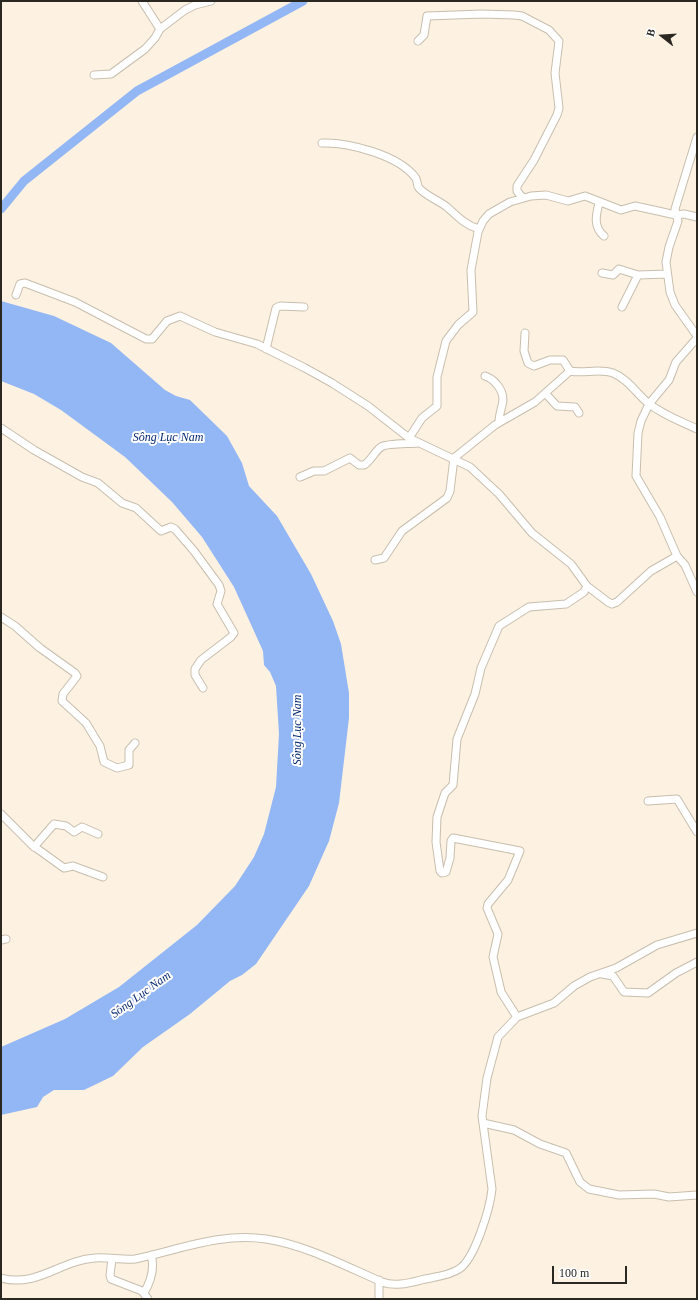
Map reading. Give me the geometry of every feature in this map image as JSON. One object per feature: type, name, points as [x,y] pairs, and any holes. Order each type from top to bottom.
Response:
[{"type":"street","points":[[142,1],[160,29]]},
{"type":"street","points":[[94,75],[111,74],[145,49],[155,38],[160,29],[190,8],[211,1]]},
{"type":"street","points":[[418,41],[424,35],[427,16],[482,14],[522,16],[549,30],[556,37],[559,44],[555,73],[559,108],[554,125],[517,186],[522,197]]},
{"type":"street","points":[[696,588],[684,562],[677,556],[660,517],[636,476],[638,428],[649,404],[668,380],[676,362],[697,337],[672,299],[667,274],[667,256],[678,221],[675,211],[677,203],[697,137]]},
{"type":"street","points":[[322,143],[344,144],[364,149],[391,159],[415,176],[417,186],[422,190],[468,225],[479,229]]},
{"type":"street","points":[[409,438],[422,418],[436,406],[437,377],[448,337],[458,325],[473,312],[471,270],[479,229],[489,214],[522,197],[546,195],[568,201],[585,196],[599,203],[621,210],[635,206],[676,215],[684,214],[697,217]]},
{"type":"street","points":[[599,203],[596,212],[596,227],[604,236]]},
{"type":"street","points":[[602,273],[613,275],[619,269],[638,275],[667,274]]},
{"type":"street","points":[[622,307],[638,275]]},
{"type":"street","points":[[16,295],[20,284],[25,283],[75,302],[146,339],[152,339],[168,321],[180,316],[215,332],[252,342],[332,383],[372,409],[409,438],[454,458],[473,469],[486,480],[532,533],[571,564],[587,586],[608,602],[615,603],[651,571],[677,556]]},
{"type":"street","points":[[266,349],[276,308],[280,306],[304,307]]},
{"type":"street","points":[[525,333],[524,351],[528,363],[534,366],[550,360],[560,359],[565,362],[570,371],[580,373],[602,370],[614,373],[623,378],[649,404],[680,422],[697,429]]},
{"type":"street","points":[[375,560],[384,558],[402,531],[447,498],[450,491],[454,458],[500,422],[520,412],[546,394],[570,371]]},
{"type":"street","points":[[484,376],[494,381],[502,397],[499,414],[500,422]]},
{"type":"street","points":[[546,394],[557,406],[575,407],[579,413]]},
{"type":"street","points":[[1,428],[34,450],[82,477],[98,483],[122,503],[136,508],[161,531],[171,527],[175,529],[198,555],[219,585],[221,591],[217,604],[234,633],[201,660],[195,669],[195,675],[203,688]]},
{"type":"street","points":[[300,477],[314,472],[324,471],[350,458],[359,465],[364,465],[379,448],[385,445],[418,443]]},
{"type":"street","points":[[517,1016],[501,992],[493,957],[498,934],[488,908],[488,904],[508,880],[520,850],[453,838],[451,841],[449,865],[446,872],[442,873],[436,842],[436,821],[445,793],[453,785],[455,754],[460,729],[470,708],[481,668],[499,626],[529,607],[566,604],[584,592],[587,586]]},
{"type":"street","points":[[1,617],[15,626],[40,648],[75,672],[76,676],[63,694],[62,700],[86,723],[100,746],[104,762],[117,768],[129,764],[129,750],[135,743]]},
{"type":"street","points":[[648,801],[677,799],[697,832]]},
{"type":"street","points":[[1,814],[34,847],[64,868],[73,866],[103,877]]},
{"type":"street","points":[[34,847],[54,824],[66,826],[74,832],[82,827],[98,834]]},
{"type":"street","points":[[1,1278],[25,1281],[94,1258],[123,1260],[224,1238],[239,1237],[265,1238],[289,1243],[379,1280],[396,1284],[412,1282],[458,1270],[469,1260],[491,1195],[482,1116],[487,1078],[498,1037],[517,1016],[554,1003],[574,986],[602,974],[657,945],[697,933]]},
{"type":"street","points":[[602,974],[612,976],[624,992],[645,993],[676,973],[697,962]]},
{"type":"street","points":[[483,1123],[514,1130],[540,1144],[566,1153],[580,1182],[589,1189],[619,1195],[654,1194],[669,1198],[697,1195]]},
{"type":"street","points":[[112,1259],[111,1279],[146,1296],[154,1264],[151,1255]]},
{"type":"street","points":[[379,1280],[379,1299]]},
{"type":"water","name":"Sông Lục Nam","points":[[1,301],[54,316],[111,343],[165,390],[176,396],[190,400],[227,436],[242,463],[249,486],[277,516],[311,574],[333,621],[341,644],[349,693],[349,718],[339,803],[329,841],[309,886],[256,964],[242,975],[230,981],[190,1014],[143,1047],[113,1076],[84,1090],[54,1090],[43,1097],[37,1107],[1,1115],[1,1047],[65,1019],[119,987],[197,925],[235,886],[254,857],[264,834],[276,787],[279,734],[276,686],[270,672],[264,665],[263,651],[234,587],[202,537],[172,502],[125,457],[61,410],[34,394],[1,381]]},
{"type":"waterway","points":[[1,209],[24,181],[137,91],[303,1]]}]
